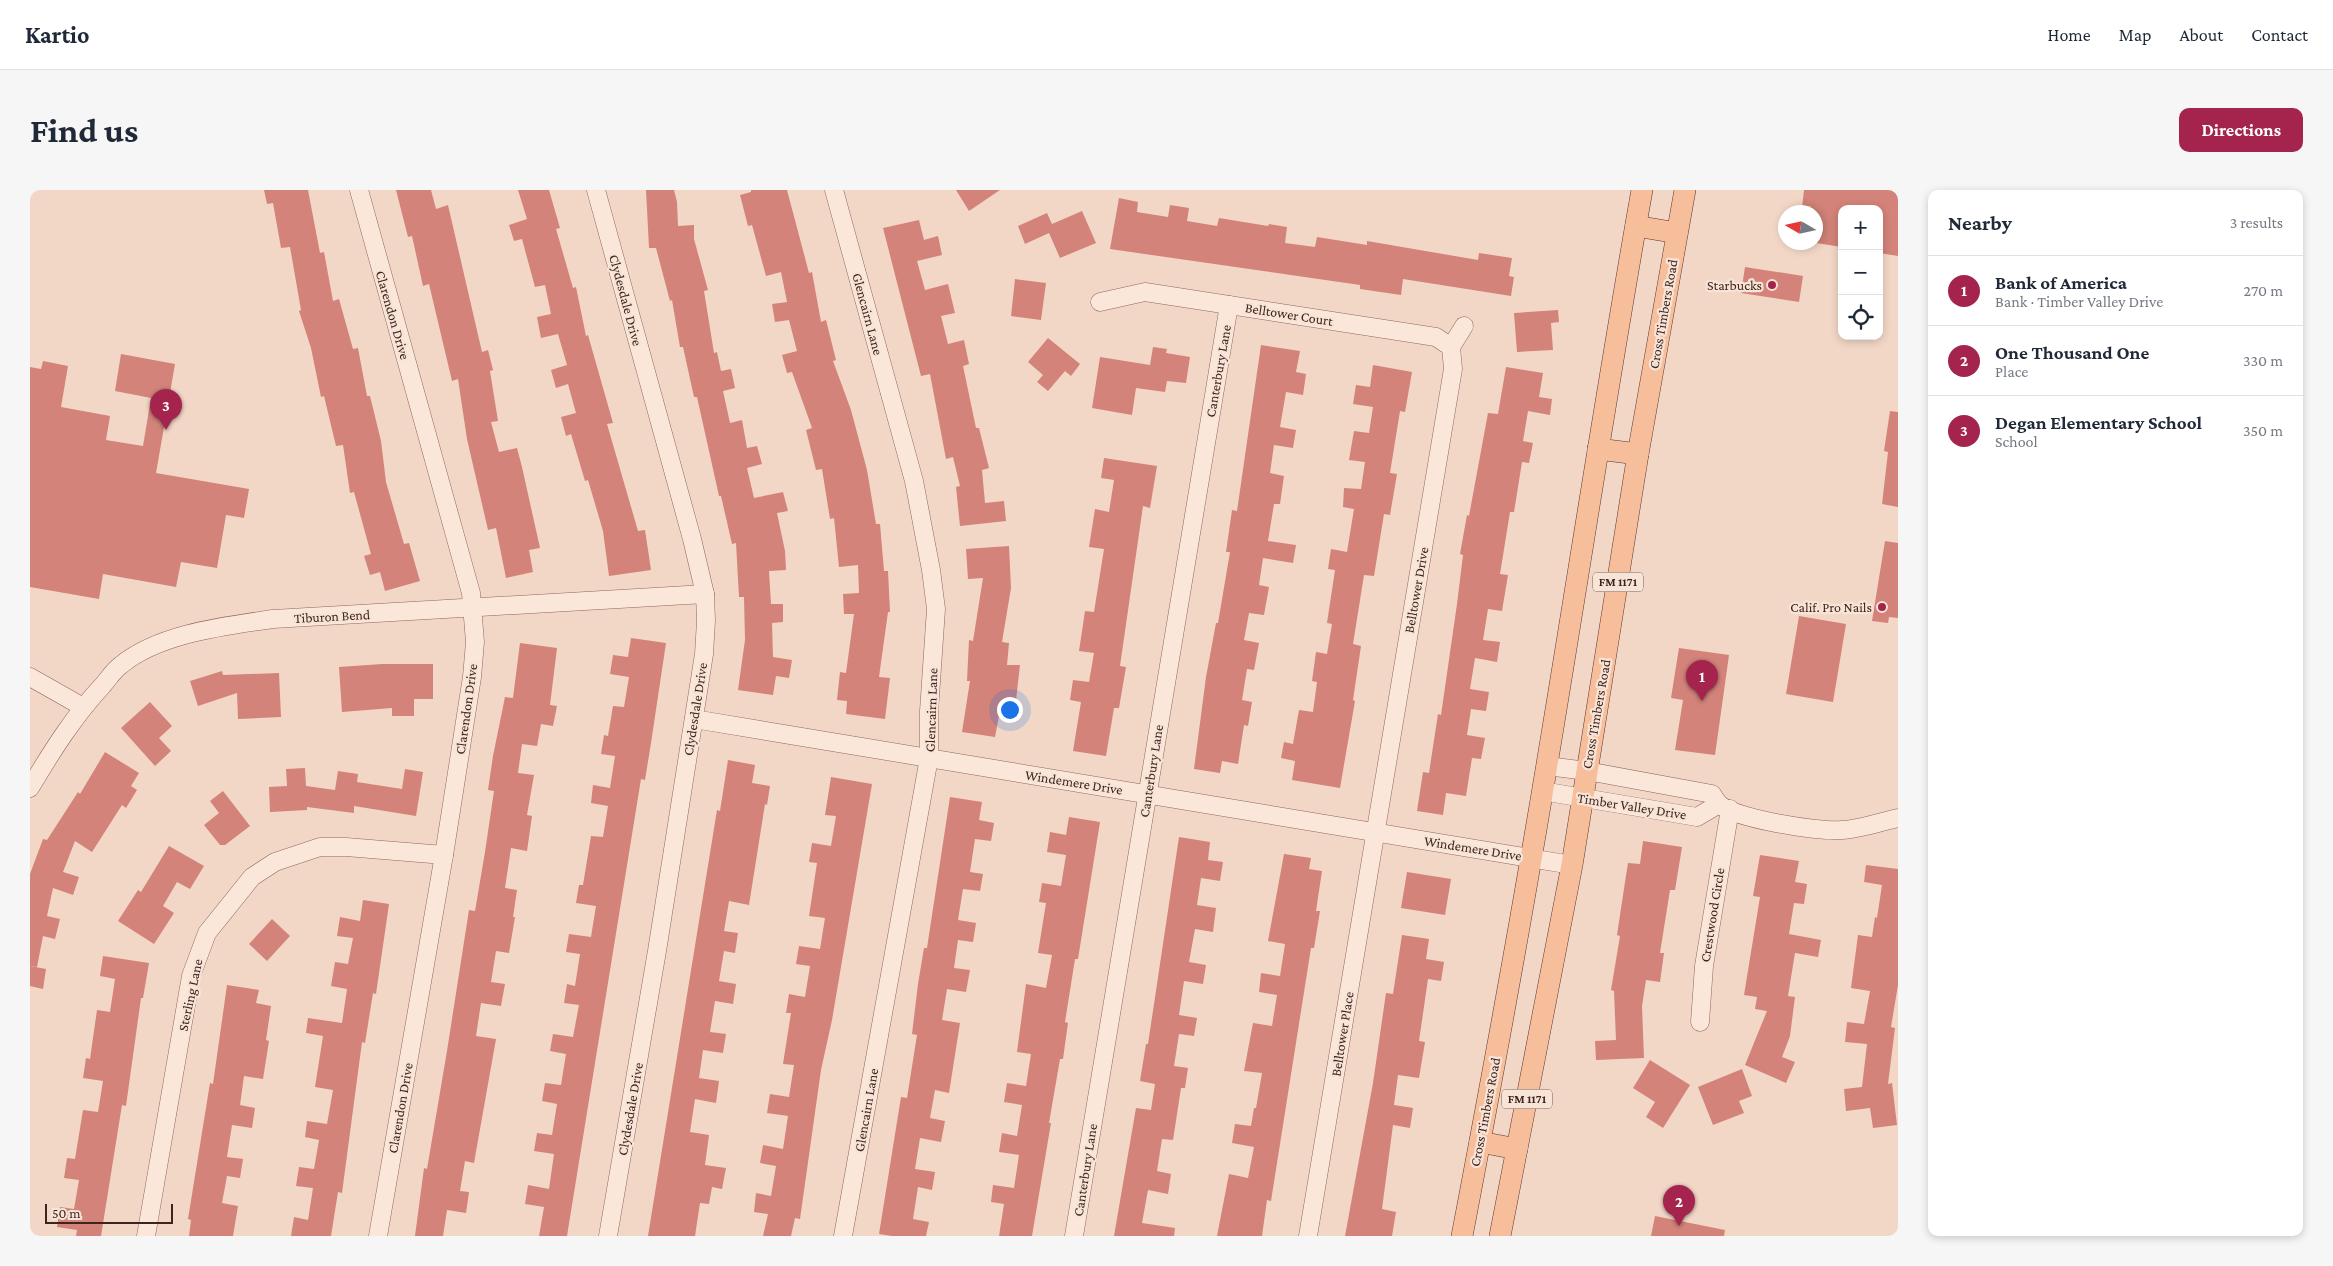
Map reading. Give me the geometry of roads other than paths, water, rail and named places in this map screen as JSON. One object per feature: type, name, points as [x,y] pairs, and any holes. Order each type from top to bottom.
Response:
[{"type":"main road","name":"Cross Timbers Road","points":[[1462,1236],[1547,766],[1642,190]]},
{"type":"main road","name":"Cross Timbers Road","points":[[1500,1236],[1572,865],[1638,454],[1685,190]]},
{"type":"main road","points":[[1636,226],[1678,233]]},
{"type":"main road","points":[[1598,449],[1638,454]]},
{"type":"main road","points":[[1480,1142],[1517,1149]]},
{"type":"street","name":"Clarendon Drive","points":[[359,190],[471,593],[475,642],[472,677],[444,855],[378,1236]]},
{"type":"street","name":"Clydesdale Drive","points":[[596,190],[692,539],[705,594],[706,620],[704,654],[694,719],[608,1236]]},
{"type":"street","name":"Glencairn Lane","points":[[834,190],[914,481],[931,570],[936,609],[929,711],[929,758],[843,1236]]},
{"type":"street","name":"Belltower Court","points":[[1100,302],[1145,292],[1436,337],[1451,348]]},
{"type":"street","name":"Canterbury Lane","points":[[1074,1236],[1229,305]]},
{"type":"street","points":[[1451,348],[1464,326]]},
{"type":"street","name":"Belltower Drive","points":[[1376,832],[1453,369],[1451,348]]},
{"type":"street","name":"Tiburon Bend","points":[[30,788],[83,707],[121,665],[143,651],[176,637],[209,628],[274,619],[705,594]]},
{"type":"street","points":[[30,677],[83,707]]},
{"type":"street","name":"Windemere Drive","points":[[694,719],[1572,865]]},
{"type":"street","name":"Timber Valley Drive","points":[[1547,766],[1586,771],[1712,794],[1724,807],[1754,818],[1806,828],[1842,830],[1898,818]]},
{"type":"street","name":"Timber Valley Drive","points":[[1542,791],[1697,817],[1724,807]]},
{"type":"street","name":"Crestwood Circle","points":[[1700,1022],[1704,966],[1724,807]]},
{"type":"street","name":"Belltower Place","points":[[1308,1236],[1376,832]]},
{"type":"street","name":"Sterling Lane","points":[[146,1236],[191,976],[197,955],[212,926],[252,878],[275,862],[320,847],[346,847],[444,855]]},
{"type":"place","name":"Starbucks","points":[[1772,285]]},
{"type":"place","name":"Degan Elementary School","points":[[166,430]]},
{"type":"place","name":"Calif. Pro Nails","points":[[1882,607]]},
{"type":"place","name":"Bank of America","points":[[1702,701]]},
{"type":"place","name":"One Thousand One","points":[[1679,1226]]}]
